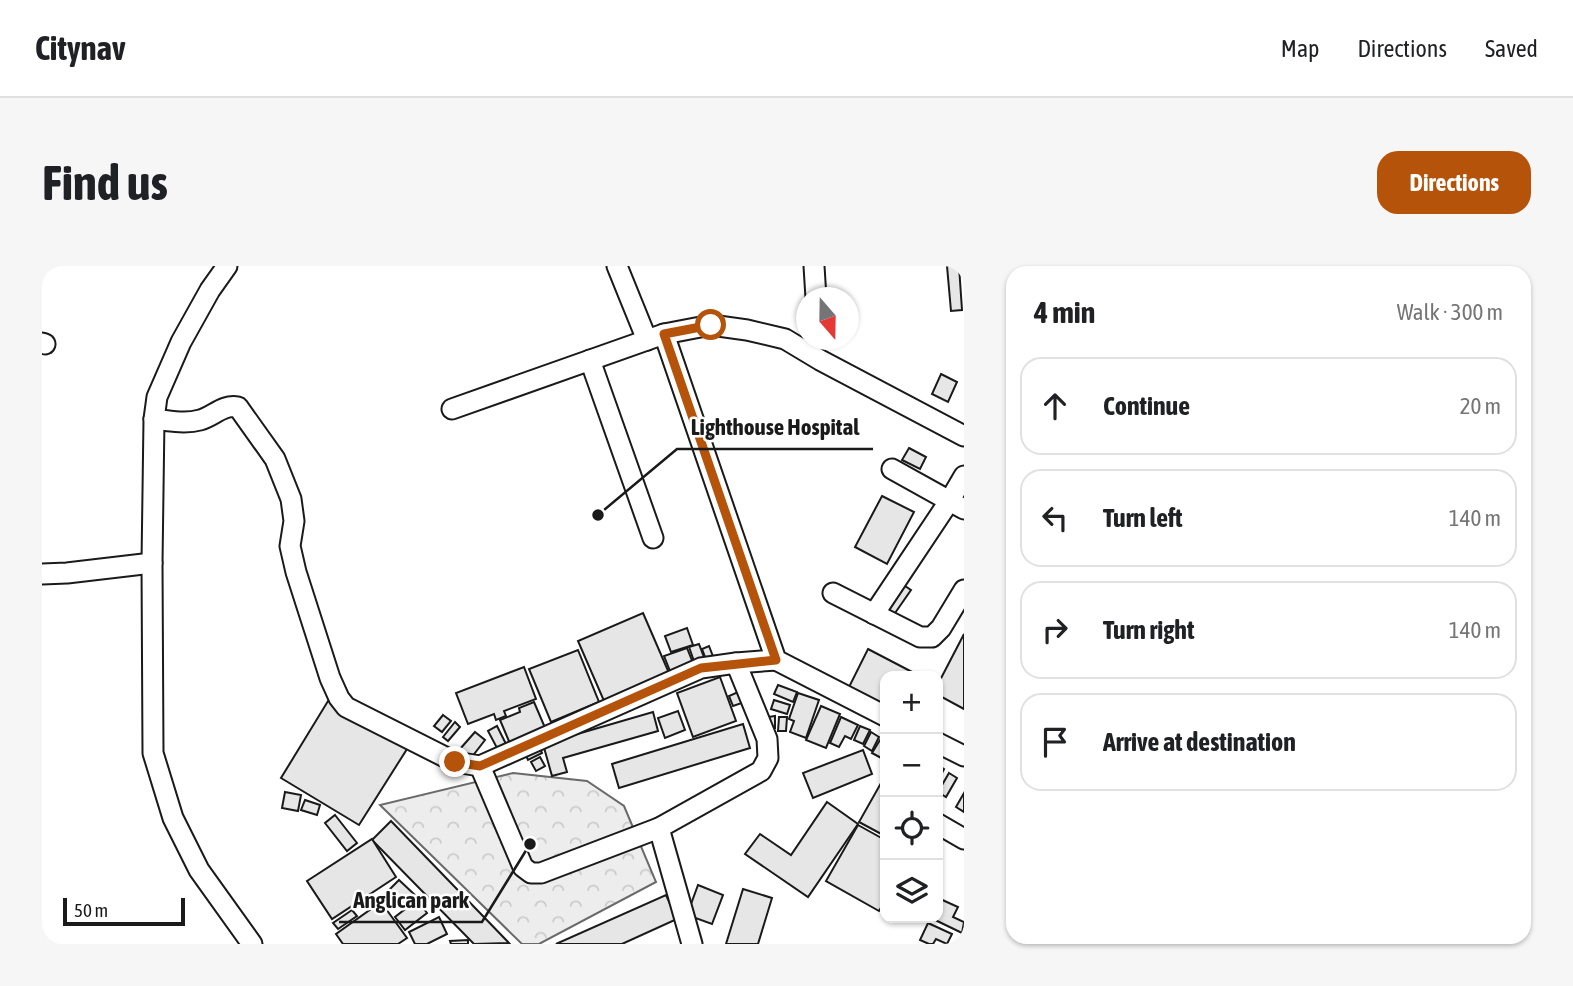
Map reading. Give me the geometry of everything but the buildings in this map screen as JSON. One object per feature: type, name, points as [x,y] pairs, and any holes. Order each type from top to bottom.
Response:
[{"type":"street","points":[[227,266],[180,342],[157,397],[154,419],[152,563],[153,753],[173,818],[199,870],[252,944]]},
{"type":"street","points":[[617,266],[656,337],[776,660]]},
{"type":"street","points":[[814,266],[815,287]]},
{"type":"street","points":[[452,409],[656,337],[711,325],[785,339],[964,436]]},
{"type":"street","points":[[820,350],[820,360]]},
{"type":"street","points":[[590,360],[653,538]]},
{"type":"street","points":[[154,419],[188,422],[203,419],[225,407],[238,407],[275,459],[291,499],[294,521],[290,546],[296,572],[339,698],[346,707],[455,762],[480,766],[701,668],[736,663],[776,660],[880,713]]},
{"type":"street","points":[[892,469],[957,505]]},
{"type":"street","points":[[874,614],[957,505],[964,476]]},
{"type":"street","points":[[42,574],[152,563]]},
{"type":"street","points":[[833,593],[919,637],[932,636],[941,628],[964,590]]},
{"type":"street","points":[[480,766],[523,867],[531,873],[541,873],[659,828],[761,771],[768,758],[767,739],[736,663]]},
{"type":"street","points":[[943,746],[964,756]]},
{"type":"street","points":[[943,827],[964,839]]},
{"type":"street","points":[[659,828],[692,944]]},
{"type":"green space","points":[[513,773],[587,781],[624,806],[656,882],[539,944],[522,944],[380,805]]},
{"type":"place","name":"Lighthouse Hospital","points":[[598,515]]},
{"type":"place","name":"Anglican park","points":[[530,844]]},
{"type":"route","points":[[455,762],[480,766],[701,668],[776,660],[664,334],[711,325]]}]
